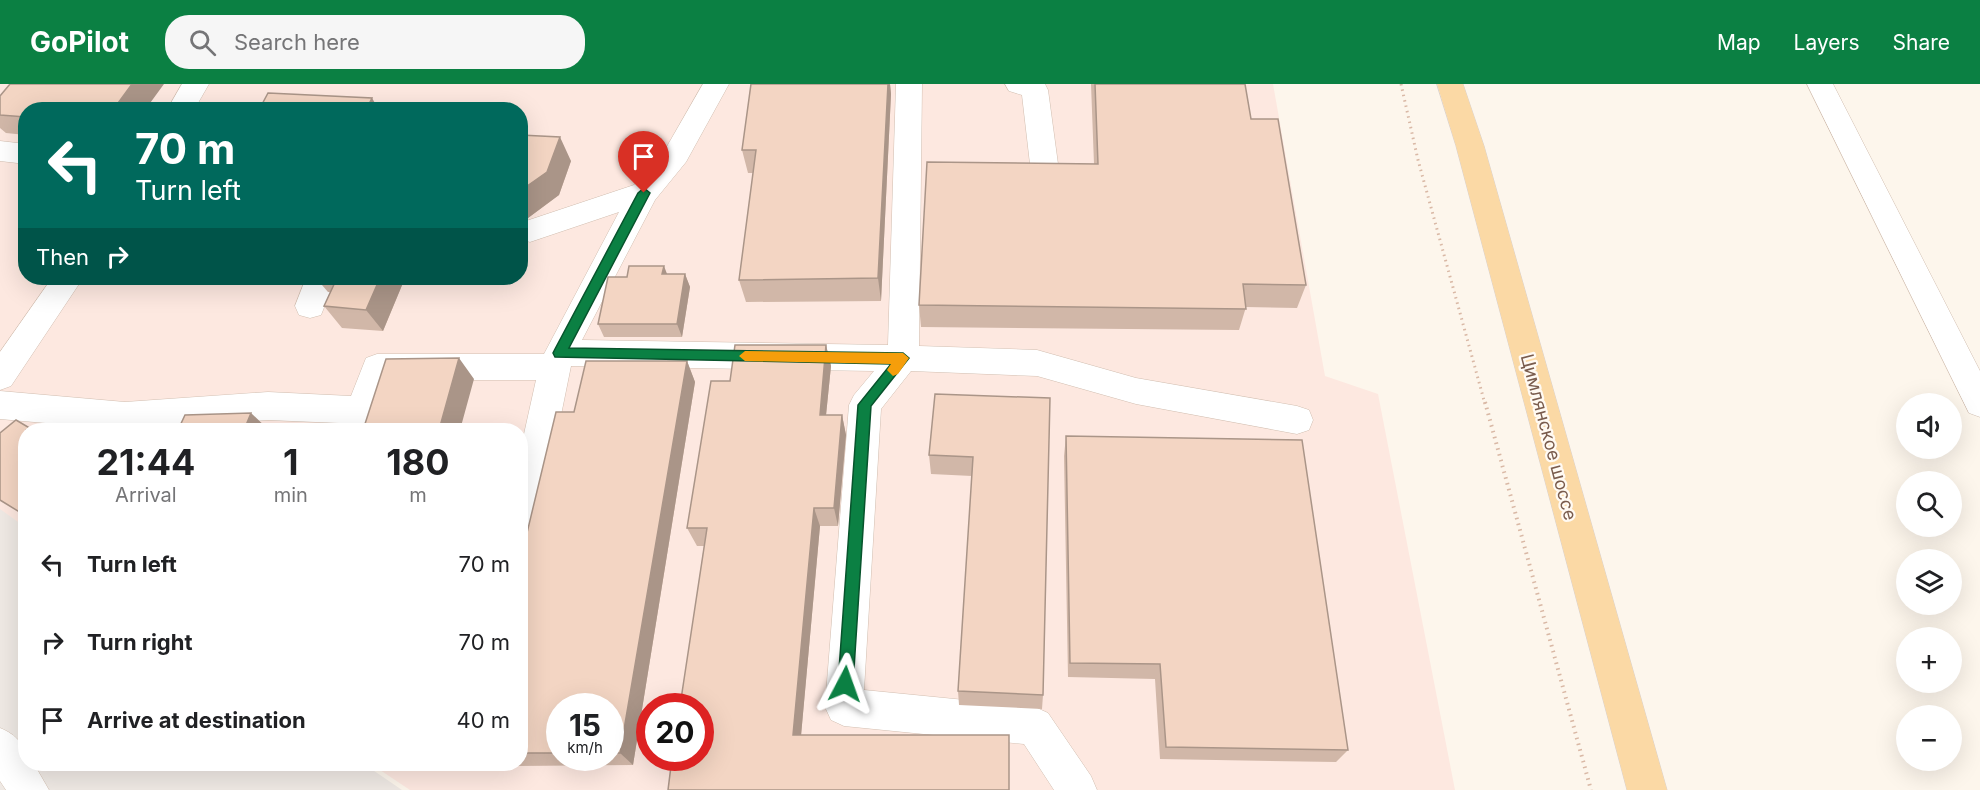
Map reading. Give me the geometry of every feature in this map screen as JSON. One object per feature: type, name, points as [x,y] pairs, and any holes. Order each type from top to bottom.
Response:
[{"type":"main road","name":"Цимлянское шоссе","points":[[1450,84],[1470,146],[1647,790]]},
{"type":"street","points":[[185,102],[196,84]]},
{"type":"street","points":[[528,497],[558,360],[644,193],[676,155],[716,84]]},
{"type":"street","points":[[909,84],[903,358],[865,405],[844,707],[1035,726],[1077,790]]},
{"type":"street","points":[[1018,84],[1035,90],[1044,164]]},
{"type":"street","points":[[1820,84],[1980,404]]},
{"type":"street","points":[[0,151],[18,153]]},
{"type":"street","points":[[530,231],[644,193]]},
{"type":"street","points":[[0,376],[63,285]]},
{"type":"street","points":[[310,306],[318,285]]},
{"type":"street","points":[[0,405],[125,416],[268,406],[363,410],[377,367],[558,360],[903,358],[1037,363],[1136,391],[1297,420]]},
{"type":"street","points":[[0,747],[29,790]]},
{"type":"path","points":[[1401,84],[1418,160],[1591,790]]},
{"type":"shaded area","points":[[0,84],[1273,84],[1325,376],[1378,394],[1455,790],[410,790],[382,771],[528,771],[528,423],[18,423],[18,523],[0,511]]},
{"type":"shaded area","points":[[0,509],[18,522],[18,771],[374,771],[402,790],[0,790]]},
{"type":"building","points":[[10,84],[132,84],[119,102],[18,102],[18,116],[0,115],[0,96]]},
{"type":"building","points":[[751,84],[888,84],[878,278],[739,280],[756,150],[742,150]]},
{"type":"building","points":[[1095,84],[1245,84],[1251,119],[1278,119],[1306,285],[1243,284],[1246,309],[919,305],[927,162],[1098,164]]},
{"type":"building","points":[[268,93],[372,98],[370,102],[263,102]]},
{"type":"building","points":[[528,135],[560,137],[547,172],[528,185]]},
{"type":"building","points":[[629,266],[664,266],[662,274],[685,274],[677,324],[598,324],[608,277],[627,277]]},
{"type":"building","points":[[334,285],[377,285],[366,310],[324,306]]},
{"type":"building","points":[[735,345],[826,345],[820,415],[842,415],[834,508],[814,508],[793,735],[1009,735],[1009,790],[668,790],[670,771],[714,771],[714,693],[682,693],[707,528],[687,528],[711,381],[730,381]]},
{"type":"building","points":[[459,358],[441,423],[365,423],[386,359]]},
{"type":"building","points":[[586,361],[687,361],[624,730],[624,693],[546,693],[546,753],[528,753],[528,529],[556,412],[574,412]]},
{"type":"building","points":[[935,394],[1050,398],[1043,695],[958,691],[973,457],[929,455]]},
{"type":"building","points":[[251,413],[247,423],[181,423],[185,415]]},
{"type":"building","points":[[16,420],[21,423],[18,423],[18,511],[0,500],[0,433]]},
{"type":"building","points":[[1066,436],[1302,440],[1348,750],[1166,747],[1160,664],[1070,663]]},
{"type":"slow traffic","points":[[745,356],[903,358],[893,370]]},
{"type":"route","points":[[644,193],[560,353],[903,358],[865,405],[845,684]]}]
